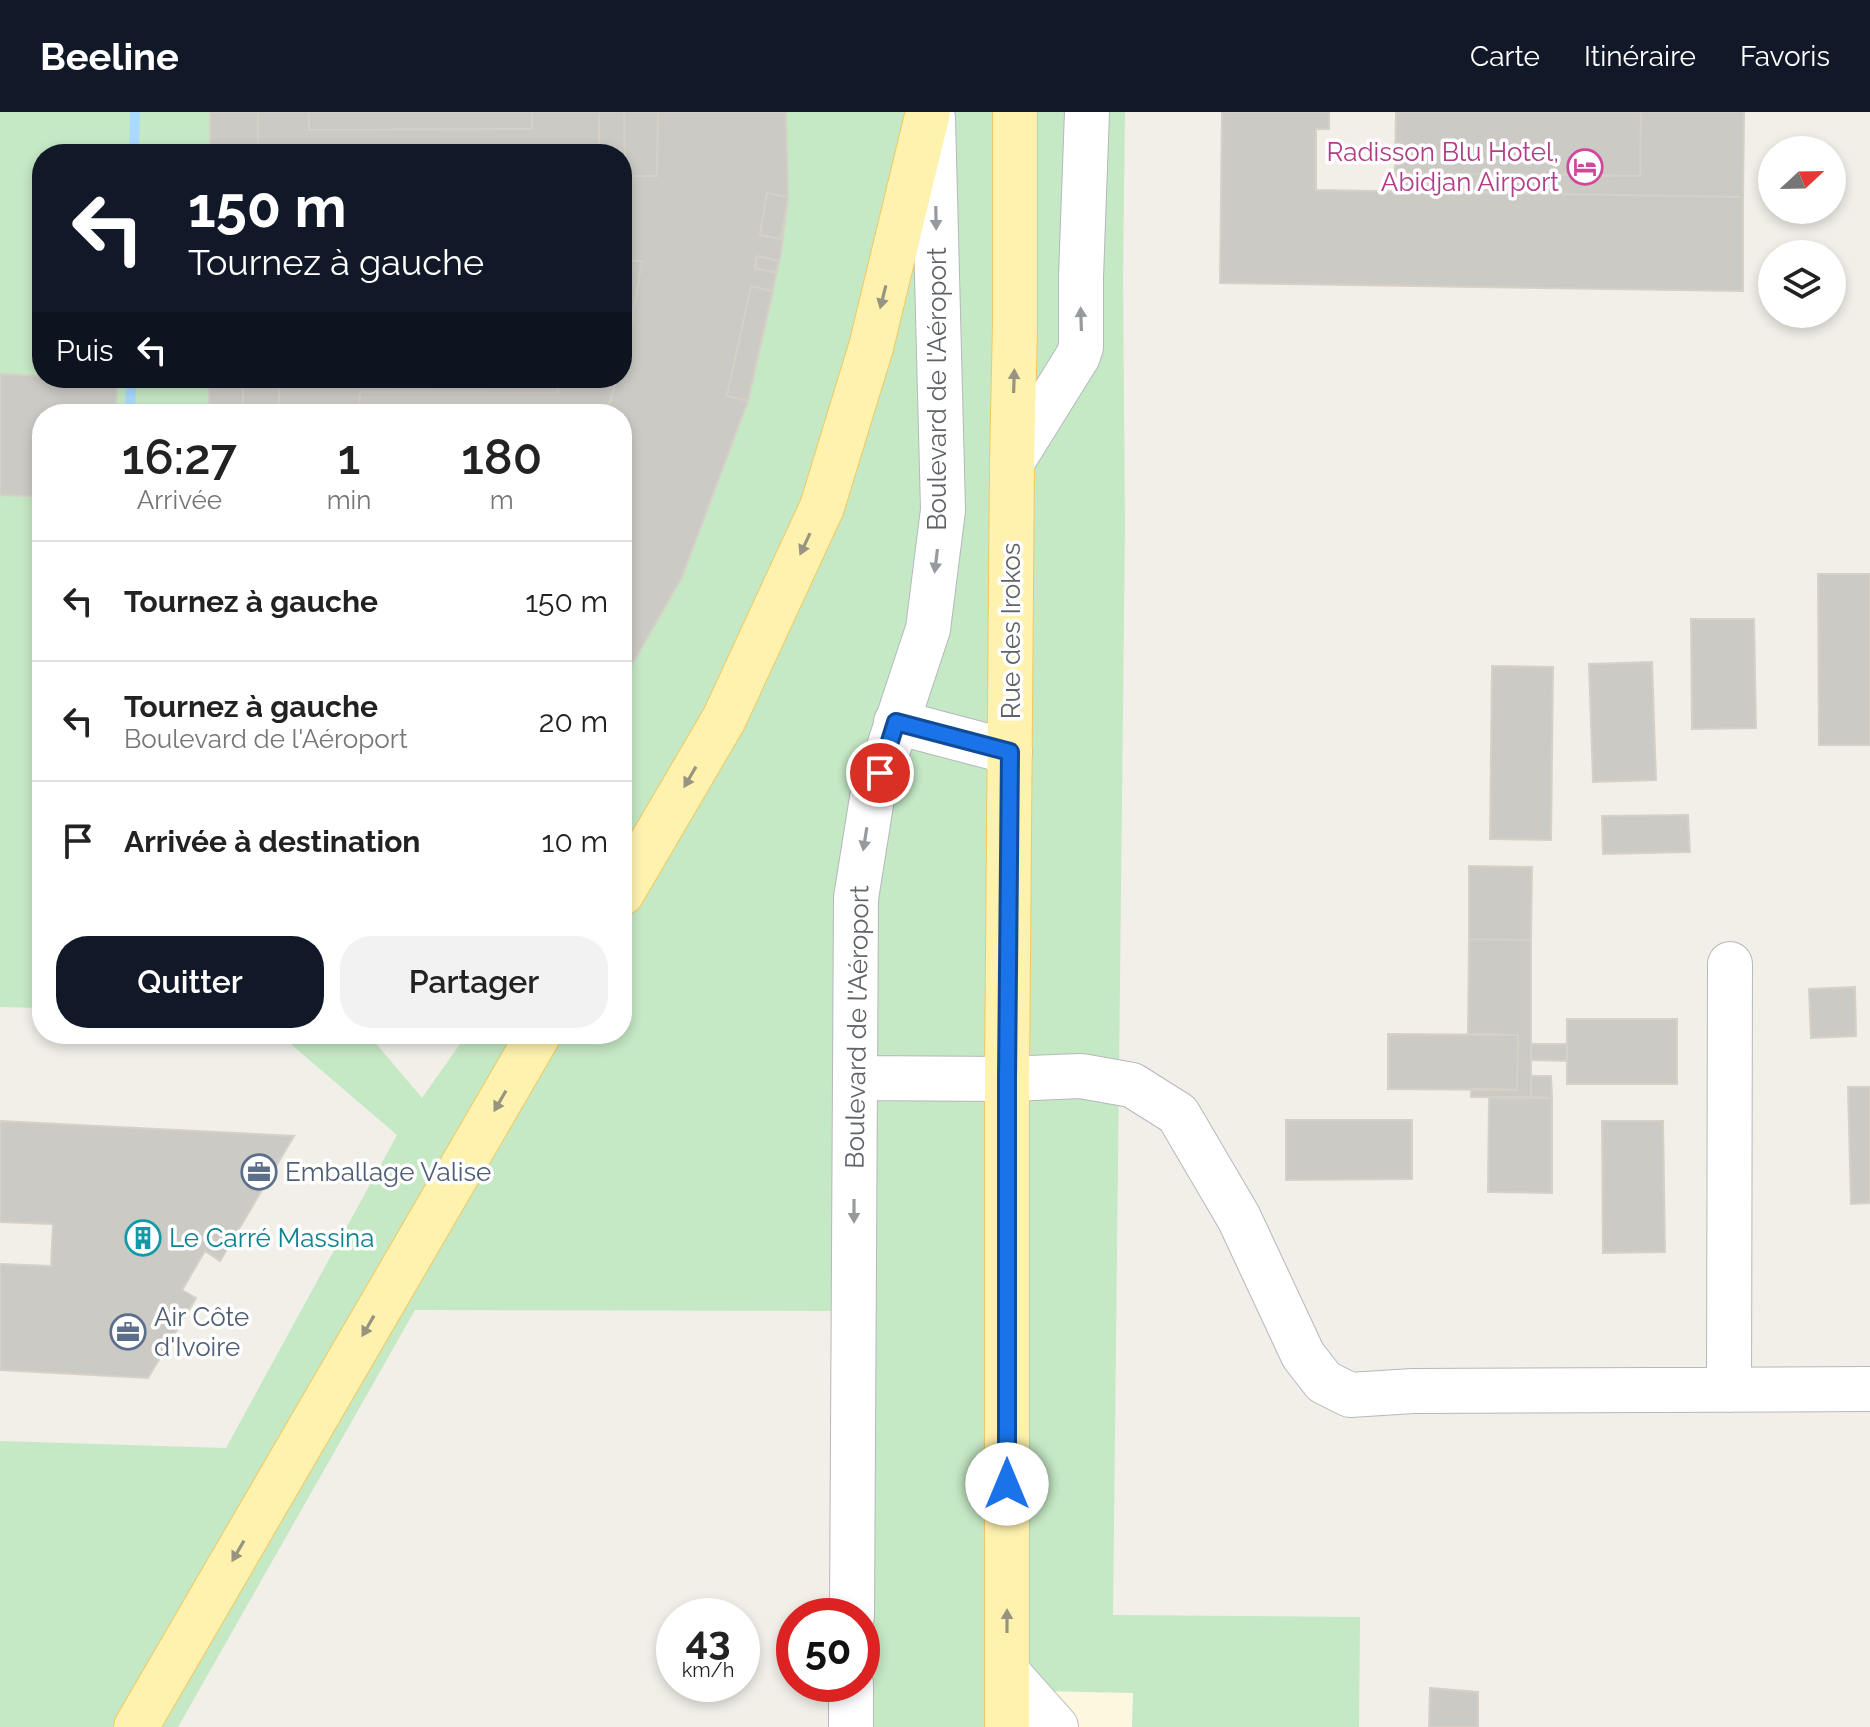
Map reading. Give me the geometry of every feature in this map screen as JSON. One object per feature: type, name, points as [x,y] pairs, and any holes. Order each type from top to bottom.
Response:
[{"type":"main road","points":[[632,876],[724,719],[822,507],[871,347],[930,112]]},
{"type":"main road","name":"Rue des Irokos","points":[[1007,1727],[1007,1079],[1015,112]]},
{"type":"main road","points":[[136,1727],[533,1044]]},
{"type":"street","name":"Boulevard de l'Aéroport","points":[[852,1598],[856,898],[872,798],[928,629],[943,510],[930,112]]},
{"type":"street","points":[[1012,462],[1081,347],[1087,112]]},
{"type":"street","points":[[896,722],[1010,752]]},
{"type":"street","points":[[1729,1390],[1730,964]]},
{"type":"street","points":[[855,1078],[1081,1076],[1132,1085],[1178,1114],[1239,1218],[1303,1355],[1324,1382],[1350,1395],[1413,1391],[1870,1389]]},
{"type":"street","points":[[1007,1672],[1056,1727]]},
{"type":"street","points":[[851,1702],[851,1727]]},
{"type":"shaded area","points":[[1041,1691],[1133,1693],[1132,1727],[1041,1727]]},
{"type":"green space","points":[[0,112],[210,112],[210,144],[32,144],[32,388],[209,388],[209,404],[32,404],[32,1008],[0,1007]]},
{"type":"green space","points":[[786,112],[1125,112],[1125,527],[1113,1615],[1360,1617],[1359,1727],[1132,1727],[1133,1693],[1042,1691],[1041,1727],[832,1727],[849,1702],[880,1702],[880,1598],[860,1598],[832,1311],[415,1310],[178,1727],[0,1727],[0,1441],[226,1448],[397,1135],[291,1044],[376,1044],[422,1098],[460,1044],[632,1044],[632,664],[682,577],[748,401],[776,273]]},
{"type":"building","points":[[210,112],[786,112],[788,197],[781,253],[748,401],[682,577],[632,664],[632,404],[209,404],[209,388],[632,388],[632,144],[210,144]]},
{"type":"building","points":[[258,112],[309,112],[309,130],[532,129],[532,112],[599,112],[599,144],[258,144]]},
{"type":"building","points":[[624,112],[658,112],[657,176],[632,176],[632,144],[624,144]]},
{"type":"building","points":[[1222,112],[1329,112],[1329,129],[1316,129],[1316,190],[1743,197],[1743,291],[1220,283]]},
{"type":"building","points":[[1396,112],[1641,112],[1640,176],[1395,173]]},
{"type":"building","points":[[1641,112],[1744,112],[1743,197],[1395,191],[1395,173],[1640,176]]},
{"type":"building","points":[[767,193],[788,197],[781,239],[760,235]]},
{"type":"building","points":[[757,256],[779,261],[776,273],[755,268]]},
{"type":"building","points":[[632,261],[642,261],[632,320]]},
{"type":"building","points":[[751,286],[773,291],[748,401],[727,396]]},
{"type":"building","points":[[0,374],[32,376],[32,388],[117,388],[116,404],[32,404],[32,497],[0,495]]},
{"type":"building","points":[[243,388],[279,388],[279,404],[243,404]]},
{"type":"building","points":[[558,388],[614,388],[609,404],[359,404],[360,392],[558,393]]},
{"type":"building","points":[[1818,574],[1870,574],[1870,745],[1819,745]]},
{"type":"building","points":[[1691,619],[1754,619],[1756,728],[1692,729]]},
{"type":"building","points":[[1652,662],[1656,780],[1593,782],[1589,664]]},
{"type":"building","points":[[1492,666],[1553,667],[1551,840],[1490,839]]},
{"type":"building","points":[[1688,815],[1690,852],[1603,854],[1602,816]]},
{"type":"building","points":[[1469,866],[1532,867],[1531,940],[1469,939]]},
{"type":"building","points":[[1469,939],[1531,940],[1531,1097],[1471,1097],[1471,1089],[1517,1090],[1518,1035],[1468,1034]]},
{"type":"building","points":[[1855,987],[1856,1036],[1811,1038],[1809,989]]},
{"type":"building","points":[[1567,1019],[1677,1019],[1677,1084],[1567,1084]]},
{"type":"building","points":[[1388,1034],[1518,1035],[1517,1090],[1388,1089]]},
{"type":"building","points":[[1531,1044],[1567,1044],[1567,1061],[1531,1060]]},
{"type":"building","points":[[1531,1076],[1551,1076],[1552,1098],[1531,1097]]},
{"type":"building","points":[[1848,1087],[1870,1087],[1870,1203],[1851,1204]]},
{"type":"building","points":[[1489,1097],[1552,1098],[1552,1193],[1488,1192]]},
{"type":"building","points":[[1286,1120],[1412,1120],[1412,1179],[1286,1180]]},
{"type":"building","name":"Le Carré Massina","points":[[0,1121],[294,1136],[220,1261],[205,1251],[182,1290],[196,1298],[148,1378],[0,1370],[0,1264],[51,1266],[53,1224],[0,1222]]},
{"type":"building","points":[[1602,1121],[1663,1121],[1665,1252],[1603,1253]]},
{"type":"building","points":[[1430,1688],[1478,1692],[1478,1727],[1429,1727]]},
{"type":"waterway","points":[[134,144],[135,112]]},
{"type":"waterway","points":[[130,404],[131,388]]},
{"type":"place","name":"Radisson Blu Hotel, Abidjan Airport","points":[[1585,167]]},
{"type":"place","name":"Emballage Valise","points":[[259,1172]]},
{"type":"place","name":"Le Carré Massina","points":[[143,1238]]},
{"type":"place","name":"Air Côte d'Ivoire","points":[[128,1332]]},
{"type":"route","points":[[880,773],[896,722],[1010,752],[1007,1484]]}]
